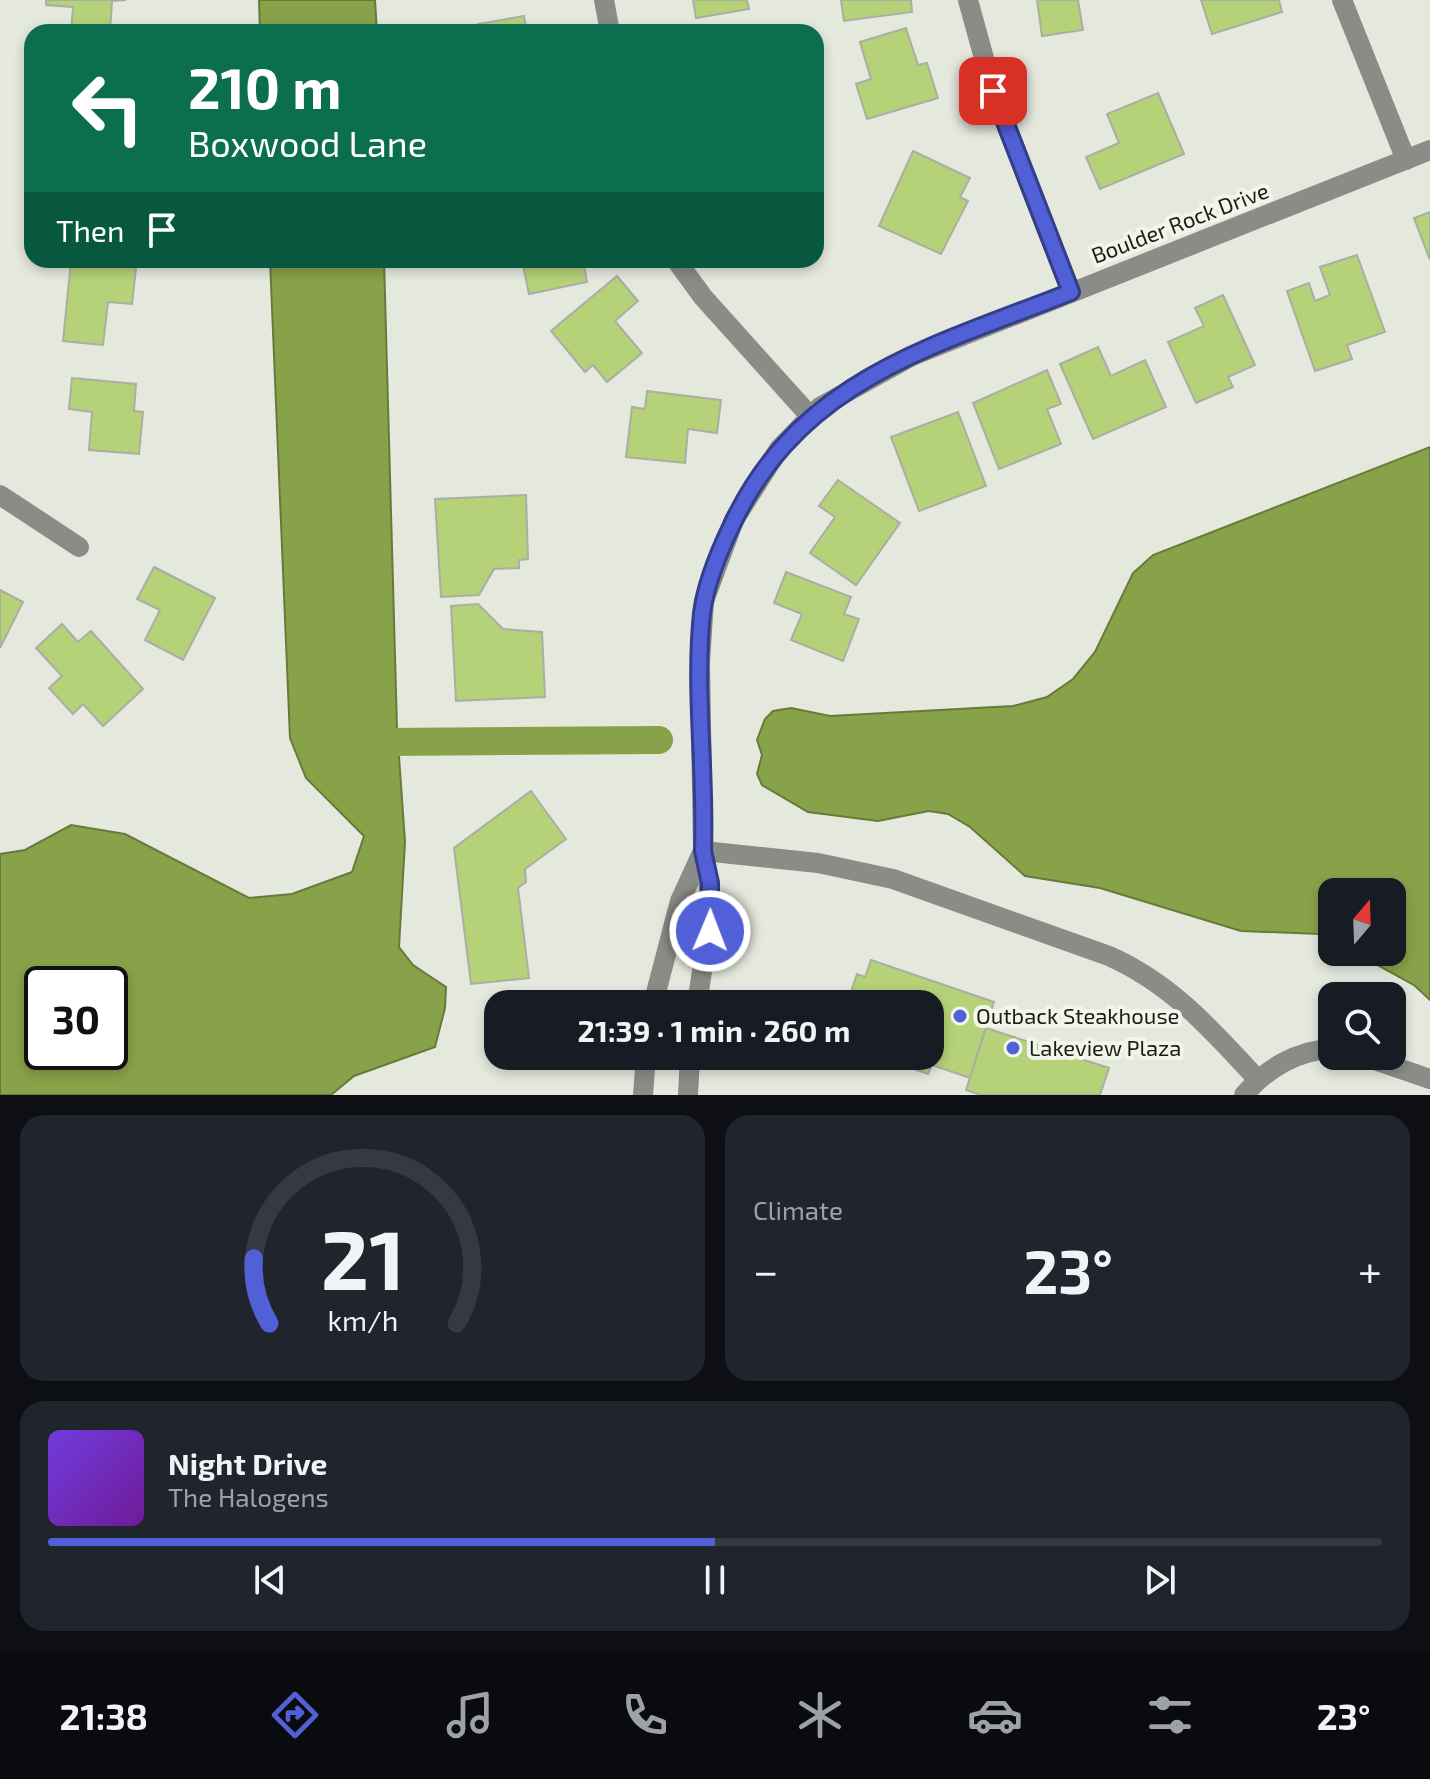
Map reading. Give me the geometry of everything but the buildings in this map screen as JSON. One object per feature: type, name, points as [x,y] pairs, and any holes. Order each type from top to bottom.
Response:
[{"type":"street","points":[[604,0],[608,24]]},
{"type":"street","points":[[968,0],[999,106],[1071,292]]},
{"type":"street","points":[[1342,0],[1406,160]]},
{"type":"street","name":"Boulder Rock Drive","points":[[699,990],[712,906],[703,851],[700,662],[707,587],[748,492],[779,449],[810,416],[888,368],[1430,150]]},
{"type":"street","points":[[682,268],[703,297],[810,416]]},
{"type":"street","points":[[0,495],[79,547]]},
{"type":"street","points":[[703,851],[866,872],[1109,956],[1136,968],[1184,1001],[1251,1088],[1292,1058],[1318,1052]]},
{"type":"street","name":"Boulder Rock Drive","points":[[657,990],[680,901],[703,851]]},
{"type":"street","points":[[643,1095],[645,1070]]},
{"type":"street","points":[[688,1095],[689,1070]]},
{"type":"street","points":[[1404,1070],[1430,1079]]},
{"type":"shaded area","points":[[259,0],[375,0],[376,24],[260,24]]},
{"type":"shaded area","points":[[270,268],[384,268],[397,728],[405,842],[399,947],[413,965],[446,987],[445,1008],[435,1047],[354,1076],[331,1095],[0,1095],[0,854],[25,850],[71,825],[125,834],[249,898],[292,894],[352,872],[364,836],[306,778],[290,738]]},
{"type":"shaded area","points":[[1430,447],[1430,1000],[1414,985],[1379,966],[1406,966],[1406,878],[1318,878],[1318,934],[1241,931],[1100,888],[1025,876],[970,827],[948,814],[929,811],[878,821],[808,812],[762,785],[757,774],[762,755],[757,740],[765,719],[773,711],[791,708],[830,716],[1013,706],[1047,697],[1073,679],[1095,652],[1133,573],[1153,555]]},
{"type":"waterway","points":[[386,742],[659,740]]},
{"type":"place","name":"Outback Steakhouse","points":[[960,1016]]},
{"type":"place","name":"Lakeview Plaza","points":[[1013,1048]]},
{"type":"route","points":[[710,931],[710,883],[703,851],[702,618],[712,572],[743,501],[779,449],[820,407],[912,356],[1071,292],[993,91]]}]
